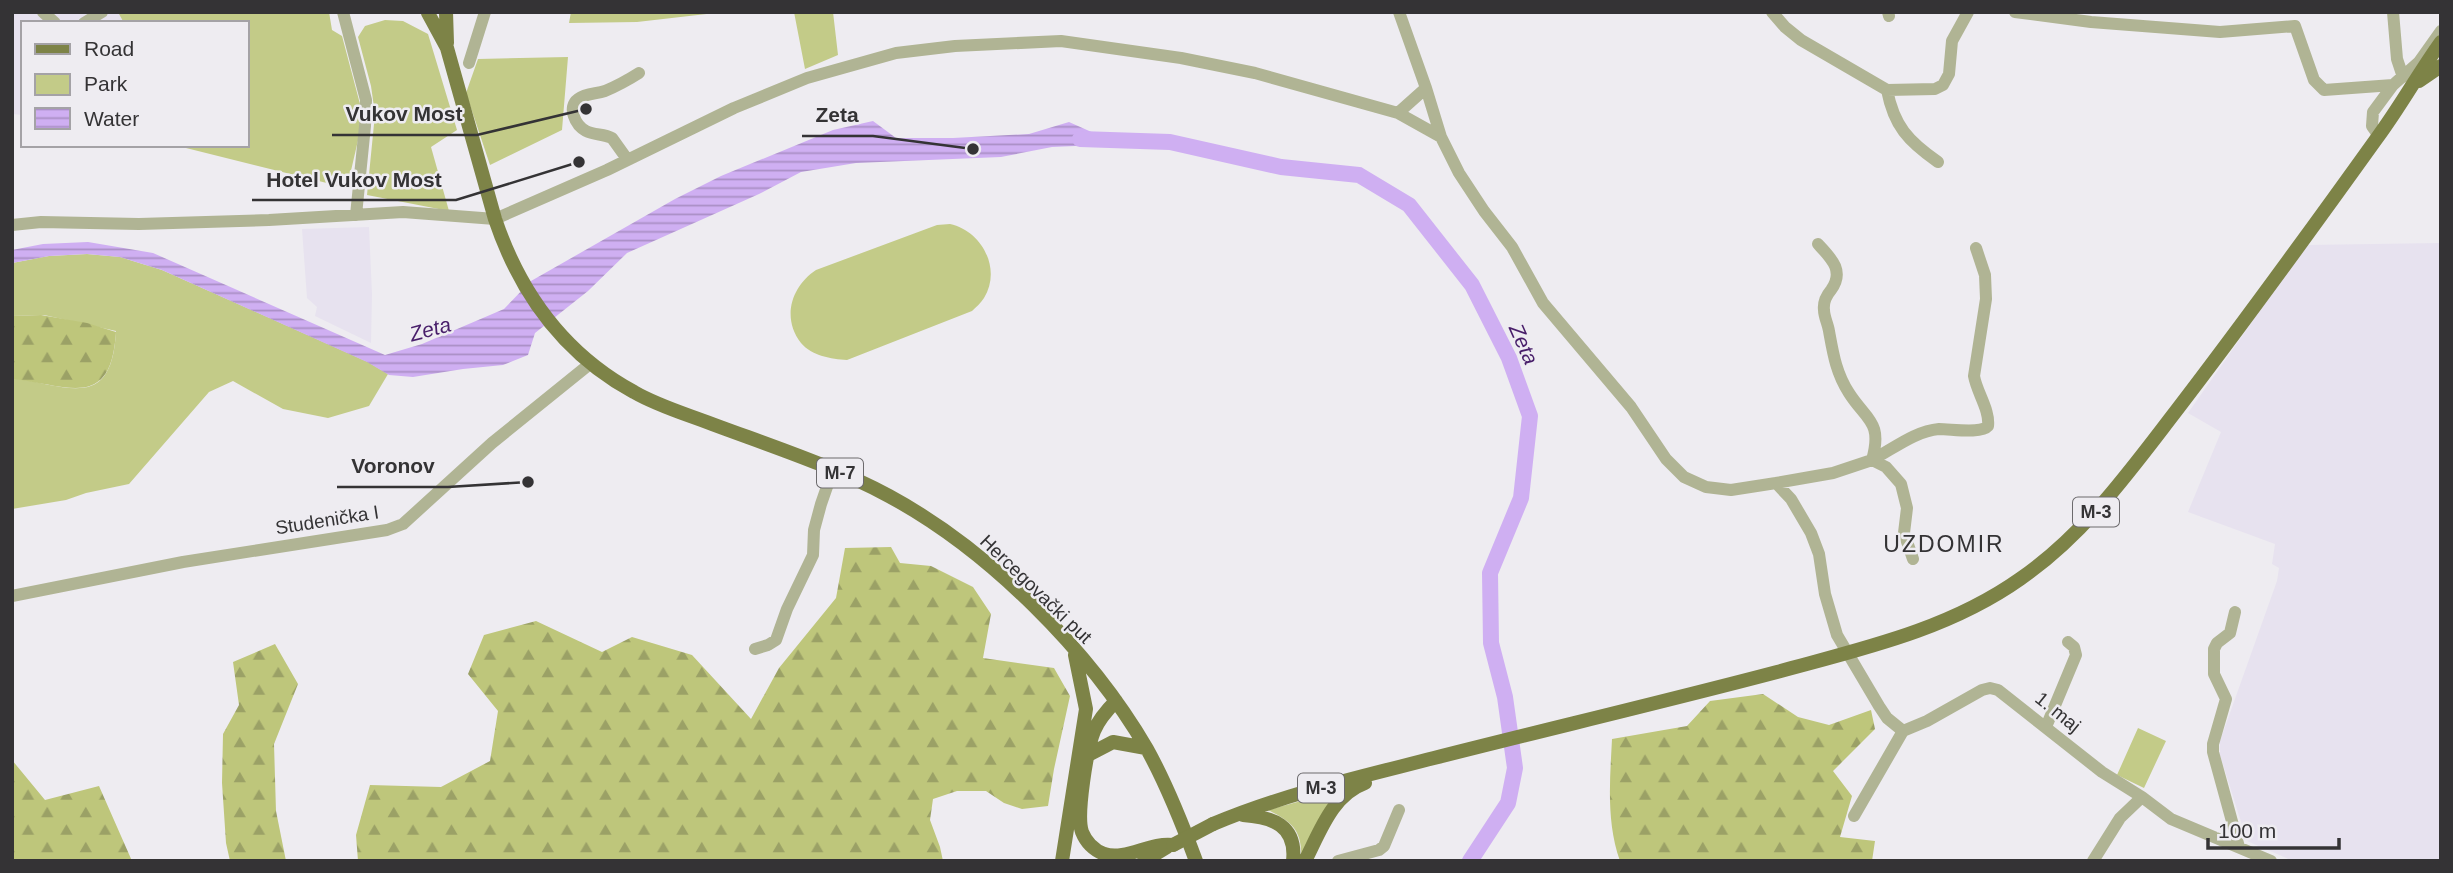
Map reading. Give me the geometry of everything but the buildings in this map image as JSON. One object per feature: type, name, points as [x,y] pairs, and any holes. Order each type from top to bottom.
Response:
[{"type":"main road","name":"M-7","points":[[436,12],[427,13],[447,48],[495,219]]},
{"type":"main road","name":"M-7","points":[[446,12],[447,48]]},
{"type":"main road","name":"M-3","points":[[2409,80],[2417,75],[2441,43]]},
{"type":"main road","name":"M-3","points":[[1144,861],[1213,824],[1276,801],[1847,653],[1922,629],[1984,602],[2033,570],[2077,532],[2109,496],[2217,357],[2379,136],[2409,80],[2441,54]]},
{"type":"main road","points":[[2409,80],[2441,66]]},
{"type":"main road","name":"Hercegovački put","points":[[495,219],[516,270],[541,312],[591,363],[622,385],[655,403],[835,471],[897,500],[954,539],[1021,595],[1074,649],[1116,701],[1146,748],[1173,801],[1195,860]]},
{"type":"main road","points":[[1062,861],[1086,709],[1074,649]]},
{"type":"main road","points":[[1086,709],[1103,701],[1116,701]]},
{"type":"main road","points":[[1116,701],[1097,724],[1088,755],[1080,821],[1083,834],[1090,845],[1102,853],[1117,855],[1157,845],[1173,845]]},
{"type":"main road","points":[[1088,755],[1114,743],[1146,748]]},
{"type":"main road","points":[[1306,861],[1331,813],[1345,794],[1357,786],[1408,765]]},
{"type":"main road","points":[[1234,815],[1260,816],[1278,823],[1287,832],[1292,843],[1293,861]]},
{"type":"street","points":[[469,63],[485,12]]},
{"type":"street","points":[[1399,12],[1441,137],[1459,173],[1512,247],[1544,303],[1631,408],[1666,459],[1684,477],[1706,487],[1731,490],[1833,472],[1872,460],[1906,440],[1933,430],[1956,428],[1980,431],[1988,426],[1988,418],[1974,376],[1986,299],[1985,275],[1976,248]]},
{"type":"street","points":[[1772,12],[1801,40],[1887,90],[1936,89],[1943,85],[1949,74],[1952,41],[1968,12]]},
{"type":"street","points":[[2015,12],[2091,22],[2220,32],[2295,26]]},
{"type":"street","points":[[2290,12],[2319,88],[2329,91],[2409,80]]},
{"type":"street","points":[[2393,12],[2397,59],[2409,80]]},
{"type":"street","points":[[347,13],[366,100],[356,215]]},
{"type":"street","points":[[2409,80],[2441,31]]},
{"type":"street","points":[[12,225],[41,222],[139,224],[403,212],[495,219],[607,170],[734,108],[807,78],[896,53],[955,47],[1061,41],[1181,58],[1255,73],[1398,113],[1441,137]]},
{"type":"street","points":[[627,159],[612,138],[592,133],[579,125],[574,118],[573,109],[578,99],[587,94],[602,92],[639,73]]},
{"type":"street","points":[[1398,113],[1426,88]]},
{"type":"street","points":[[1887,90],[1890,106],[1902,131],[1917,148],[1938,162]]},
{"type":"street","points":[[1818,244],[1837,269],[1834,286],[1825,300],[1824,311],[1832,355],[1849,393],[1872,422],[1876,442],[1872,460]]},
{"type":"street","name":"Studenička I","points":[[12,596],[183,562],[387,530],[403,524],[492,443],[591,363]]},
{"type":"street","points":[[1872,460],[1886,467],[1901,484],[1907,508],[1904,533],[1913,559]]},
{"type":"street","points":[[755,649],[776,640],[787,609],[813,555],[814,530],[829,481],[835,471]]},
{"type":"street","points":[[1776,483],[1791,499],[1811,533],[1819,554],[1827,605],[1837,635],[1883,712],[1903,731],[1854,816]]},
{"type":"street","points":[[2235,611],[2231,633],[2217,643],[2214,649],[2214,674],[2227,699],[2213,752],[2239,847]]},
{"type":"street","points":[[2046,727],[2076,655],[2074,646],[2068,642]]},
{"type":"street","name":"1. maj","points":[[1903,731],[1990,688],[2007,696],[2102,772],[2171,819],[2271,861]]},
{"type":"street","points":[[2093,861],[2120,818],[2142,797]]},
{"type":"street","points":[[1338,861],[1379,850],[1384,846],[1399,810]]},
{"type":"shaded area","points":[[12,12],[118,12],[123,21],[21,21],[21,115],[12,114]]},
{"type":"shaded area","points":[[369,227],[371,343],[315,316],[317,307],[307,298],[302,229]]},
{"type":"shaded area","points":[[2441,243],[2441,861],[2293,861],[2247,841],[2220,755],[2220,741],[2277,581],[2279,568],[2272,564],[2275,544],[2188,512],[2221,432],[2188,413],[2306,245]]},
{"type":"green space","points":[[329,12],[332,30],[342,36],[360,104],[359,136],[347,188],[186,148],[248,147],[248,21],[123,21],[119,14]]},
{"type":"green space","points":[[571,12],[724,12],[637,22],[569,23]]},
{"type":"green space","points":[[794,12],[833,12],[838,55],[805,69]]},
{"type":"green space","points":[[385,20],[403,21],[428,34],[457,130],[431,147],[449,211],[367,195],[375,114],[371,86],[358,37],[365,26]]},
{"type":"green space","points":[[568,57],[562,130],[490,165],[466,93],[478,59]]},
{"type":"green space","points":[[950,224],[971,234],[980,243],[990,264],[989,287],[983,300],[972,311],[847,360],[816,354],[801,343],[792,323],[792,303],[801,284],[816,270],[937,225]]},
{"type":"green space","points":[[87,254],[120,257],[162,270],[368,362],[388,374],[369,406],[328,418],[283,409],[233,381],[209,392],[129,484],[66,500],[12,509],[12,381],[15,378],[71,388],[85,388],[97,383],[106,373],[113,356],[116,331],[44,315],[12,316],[12,263],[49,256]]},
{"type":"green space","points":[[41,315],[87,323],[116,332],[106,373],[96,383],[70,388],[14,379],[12,381],[12,316]]},
{"type":"green space","points":[[891,547],[900,563],[931,566],[973,587],[991,614],[983,658],[1054,668],[1070,696],[1048,806],[1022,809],[1004,803],[986,791],[957,791],[933,799],[930,820],[943,861],[358,861],[356,835],[370,785],[441,787],[490,761],[498,711],[468,674],[484,635],[536,621],[602,652],[632,637],[692,655],[751,719],[779,668],[836,598],[845,548]]},
{"type":"green space","points":[[275,644],[298,684],[274,744],[276,811],[286,861],[230,861],[226,843],[222,783],[223,734],[239,705],[233,662]]},
{"type":"green space","points":[[1763,694],[1798,717],[1829,725],[1871,710],[1875,729],[1833,771],[1852,796],[1840,837],[1875,841],[1872,861],[1620,861],[1611,816],[1612,739],[1687,726],[1710,701]]},
{"type":"green space","points":[[2138,728],[2166,741],[2144,788],[2117,775]]},
{"type":"green space","points":[[12,760],[45,800],[99,786],[132,861],[12,861]]},
{"type":"green space","points":[[1348,788],[1301,861],[1298,834],[1290,823],[1268,810]]},
{"type":"water","points":[[873,121],[896,138],[1029,134],[1069,122],[1096,134],[1099,145],[1052,147],[1001,157],[856,163],[801,172],[759,194],[627,253],[588,291],[535,333],[528,355],[503,365],[413,377],[389,375],[367,362],[162,270],[120,257],[87,254],[49,256],[12,263],[12,250],[43,244],[88,242],[153,253],[385,355],[422,344],[504,309],[531,281],[675,199],[721,176],[833,130]]},
{"type":"waterway","name":"Zeta","points":[[1080,139],[1170,142],[1281,167],[1359,175],[1409,205],[1472,285],[1509,358],[1530,416],[1521,498],[1490,573],[1491,643],[1505,697],[1515,768],[1508,803],[1470,861]]},
{"type":"place","name":"Vukov Most","points":[[586,109]]},
{"type":"place","name":"Zeta","points":[[973,149]]},
{"type":"place","name":"Hotel Vukov Most","points":[[579,162]]},
{"type":"place","name":"Voronov","points":[[528,482]]},
{"type":"district","name":"UZDOMIR","points":[[1944,544]]}]
